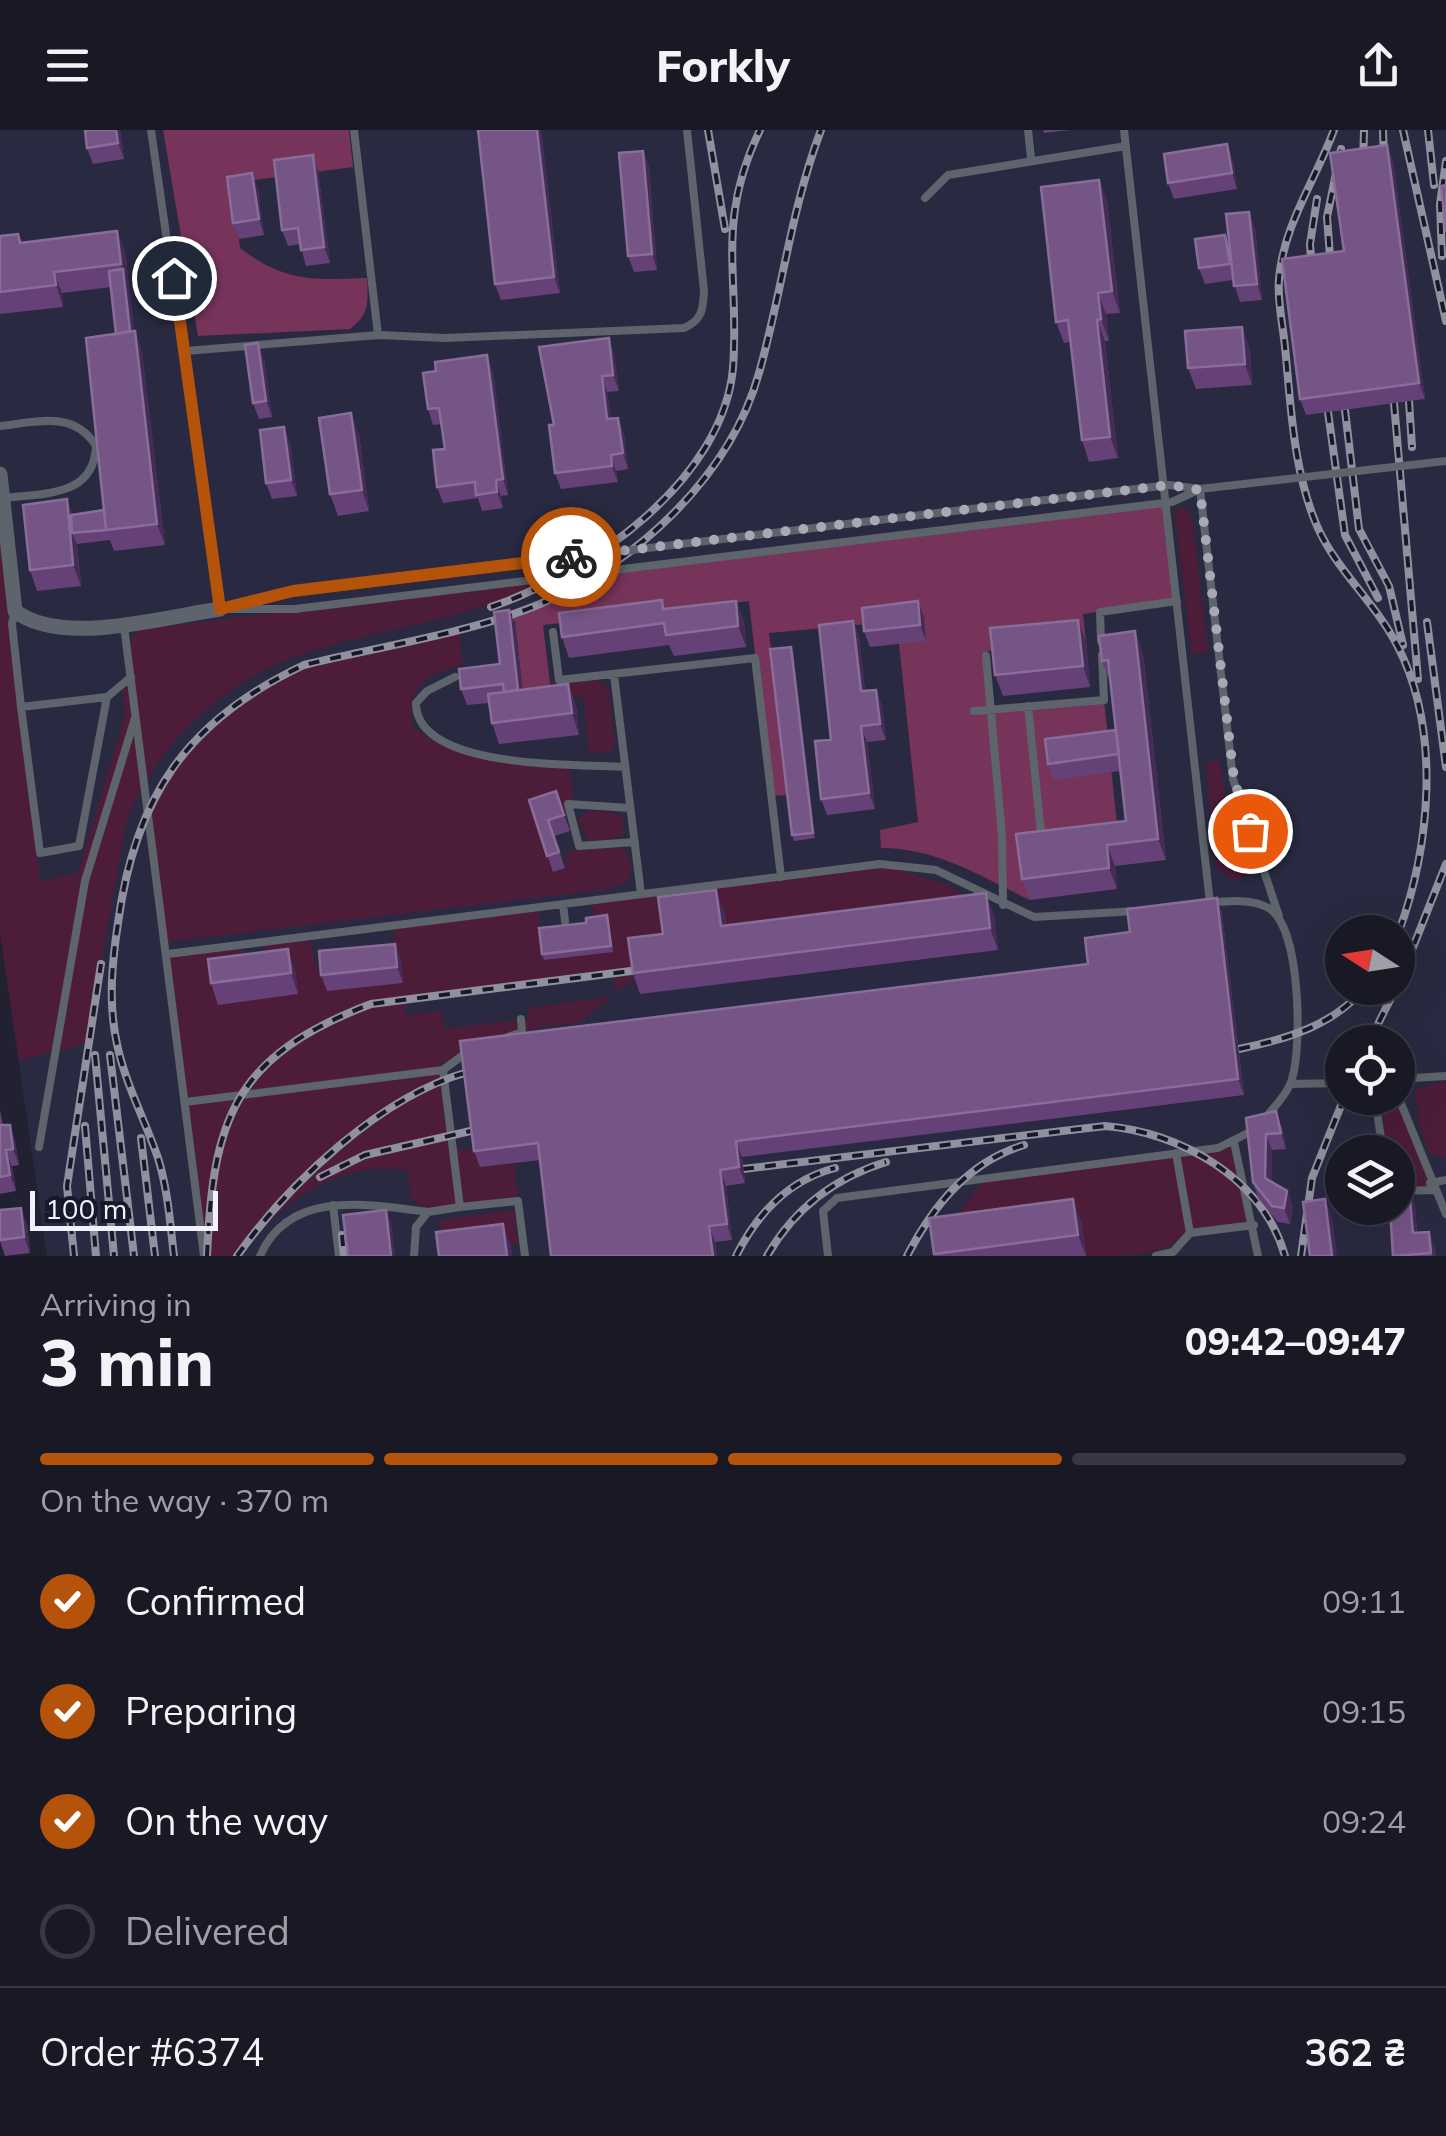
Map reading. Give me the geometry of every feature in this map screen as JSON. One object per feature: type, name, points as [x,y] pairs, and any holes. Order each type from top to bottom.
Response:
[{"type":"street","points":[[0,474],[15,611],[39,625],[63,629],[220,609]]},
{"type":"lane","points":[[151,130],[186,351],[220,609]]},
{"type":"lane","points":[[354,130],[378,335]]},
{"type":"lane","points":[[186,351],[378,335],[684,328],[697,322],[704,291],[687,130]]},
{"type":"lane","points":[[1028,130],[1031,158]]},
{"type":"lane","points":[[1124,130],[1177,601],[1199,749],[1210,903]]},
{"type":"lane","points":[[925,198],[948,175],[1031,158],[1126,146]]},
{"type":"lane","points":[[0,426],[56,420],[75,425],[96,446],[96,463],[86,479],[69,490],[3,498]]},
{"type":"lane","points":[[220,609],[295,609],[1172,502],[1200,490],[1446,460]]},
{"type":"lane","points":[[220,609],[293,591],[1170,485],[1200,490]]},
{"type":"lane","points":[[828,1256],[823,1211],[837,1198],[1234,1142],[1264,1119],[1291,1084],[1298,1051],[1292,954],[1234,779],[1200,490]]},
{"type":"lane","points":[[974,711],[1104,700],[1100,612],[1177,601]]},
{"type":"lane","points":[[15,611],[12,624],[40,853],[79,846],[106,697]]},
{"type":"lane","points":[[123,622],[204,1256]]},
{"type":"lane","points":[[553,632],[559,680],[755,658],[781,877]]},
{"type":"lane","points":[[986,656],[994,710],[1004,905]]},
{"type":"lane","points":[[614,675],[641,894]]},
{"type":"lane","points":[[22,707],[106,697],[130,677]]},
{"type":"lane","points":[[455,677],[427,691],[416,703],[418,719],[428,732],[483,758],[625,767]]},
{"type":"lane","points":[[1028,706],[1042,833]]},
{"type":"lane","points":[[39,1147],[85,882],[136,717]]},
{"type":"lane","points":[[630,808],[568,804],[578,846],[635,842]]},
{"type":"lane","points":[[1002,836],[1058,831]]},
{"type":"lane","points":[[168,954],[906,864],[936,870],[1034,917],[1154,909]]},
{"type":"lane","points":[[563,904],[566,920]]},
{"type":"lane","points":[[1192,905],[1258,904],[1281,920]]},
{"type":"lane","points":[[355,930],[356,942]]},
{"type":"lane","points":[[255,943],[257,957]]},
{"type":"lane","points":[[492,1042],[522,1032],[521,1019]]},
{"type":"lane","points":[[186,1102],[442,1070],[462,1052],[477,1047]]},
{"type":"lane","points":[[442,1070],[460,1207]]},
{"type":"lane","points":[[1415,1079],[1446,1076]]},
{"type":"lane","points":[[1291,1084],[1325,1083]]},
{"type":"lane","points":[[1405,1115],[1446,1214]]},
{"type":"lane","points":[[1234,1142],[1258,1256]]},
{"type":"lane","points":[[1176,1153],[1190,1232]]},
{"type":"lane","points":[[1415,1189],[1446,1180]]},
{"type":"lane","points":[[260,1256],[278,1226],[303,1210],[333,1205],[428,1212],[518,1201],[525,1256]]},
{"type":"lane","points":[[333,1205],[339,1256]]},
{"type":"lane","points":[[414,1256],[416,1227],[428,1212]]},
{"type":"lane","points":[[1156,1256],[1172,1252],[1190,1232],[1254,1226]]},
{"type":"shaded area","points":[[0,130],[1446,130],[1446,1256],[47,1256],[0,933]]},
{"type":"shaded area","points":[[163,130],[349,130],[353,167],[231,183],[240,248],[285,273],[331,279],[367,278],[366,307],[357,323],[350,329],[198,336]]},
{"type":"shaded area","points":[[0,474],[15,687],[40,881],[78,873],[125,715],[121,681],[130,677],[127,646],[138,630],[553,577],[488,605],[297,656],[243,682],[217,700],[172,744],[154,768],[126,822],[87,1044],[19,1060],[0,933]]},
{"type":"shaded area","points":[[1166,502],[1177,601],[1083,614],[1086,641],[988,651],[994,710],[1104,700],[1119,844],[1030,900],[940,858],[881,848],[880,830],[918,822],[899,644],[868,624],[769,633],[789,795],[771,796],[749,601],[543,625],[552,700],[524,703],[515,621],[507,621],[508,615],[537,605],[599,572]]},
{"type":"shaded area","points":[[1174,508],[1189,511],[1193,525],[1208,652],[1192,654]]},
{"type":"shaded area","points":[[458,627],[463,665],[430,678],[415,692],[413,727],[469,756],[570,768],[574,805],[535,816],[553,872],[567,867],[565,857],[570,850],[623,848],[631,865],[625,883],[608,889],[166,942],[148,804],[176,760],[208,726],[243,699],[280,678],[364,650]]},
{"type":"shaded area","points":[[595,677],[609,689],[615,744],[611,751],[591,754],[584,697],[552,700],[549,681]]},
{"type":"shaded area","points":[[1220,761],[1225,798],[1249,858],[1242,878],[1233,880],[1216,867],[1206,763]]},
{"type":"shaded area","points":[[589,810],[623,815],[623,836],[590,842],[577,819]]},
{"type":"shaded area","points":[[880,864],[948,885],[994,915],[670,955],[615,992],[614,973],[406,998],[405,1015],[441,1011],[444,1029],[529,1018],[528,1008],[611,997],[580,1022],[535,1028],[537,1048],[442,1061],[453,1151],[477,1148],[480,1167],[514,1163],[518,1201],[428,1212],[411,1199],[408,1171],[359,1171],[313,1188],[293,1202],[256,1236],[242,1256],[204,1256],[168,954],[238,945],[248,957],[262,960],[265,942],[310,936],[315,966],[403,983],[401,960],[394,960],[393,926],[538,907],[544,959],[595,922],[591,901]]},
{"type":"shaded area","points":[[1446,1082],[1446,1158],[1431,1155],[1420,1129],[1415,1089]]},
{"type":"shaded area","points":[[1378,1115],[1405,1115],[1412,1135],[1380,1135]]},
{"type":"shaded area","points":[[1415,1141],[1434,1190],[1415,1191]]},
{"type":"shaded area","points":[[1234,1142],[1254,1225],[1190,1233],[1155,1250],[1114,1256],[1086,1256],[1081,1221],[937,1239],[987,1177]]},
{"type":"shaded area","points":[[514,1210],[518,1244],[443,1254],[439,1220]]},
{"type":"building","points":[[85,130],[116,130],[118,143],[87,148]]},
{"type":"building","points":[[478,130],[537,130],[554,277],[495,284]]},
{"type":"building","points":[[1227,144],[1232,173],[1168,183],[1164,154]]},
{"type":"building","points":[[1387,145],[1419,383],[1300,399],[1282,259],[1344,251],[1330,153]]},
{"type":"building","points":[[643,151],[652,254],[628,256],[619,153]]},
{"type":"building","points":[[313,155],[324,247],[301,250],[298,228],[282,230],[274,160]]},
{"type":"building","points":[[252,173],[259,219],[233,223],[227,177]]},
{"type":"building","points":[[1099,180],[1112,291],[1098,293],[1101,319],[1097,320],[1110,437],[1082,440],[1068,320],[1056,322],[1041,187]]},
{"type":"building","points":[[1446,185],[1446,232],[1441,186]]},
{"type":"building","points":[[1249,212],[1257,284],[1234,286],[1226,214]]},
{"type":"building","points":[[117,231],[121,264],[54,272],[56,285],[0,292],[0,236],[18,234],[20,243]]},
{"type":"building","points":[[1225,235],[1230,264],[1199,268],[1195,239]]},
{"type":"building","points":[[123,269],[130,331],[116,334],[109,271]]},
{"type":"building","points":[[1242,327],[1245,364],[1188,368],[1185,331]]},
{"type":"building","points":[[135,331],[157,524],[106,530],[86,338]]},
{"type":"building","points":[[609,338],[613,375],[602,376],[607,419],[618,418],[623,453],[611,455],[612,466],[555,473],[549,425],[554,425],[539,347]]},
{"type":"building","points":[[258,343],[266,401],[253,403],[245,345]]},
{"type":"building","points":[[487,355],[503,479],[496,480],[497,492],[476,495],[475,482],[437,487],[433,450],[445,449],[439,408],[428,409],[423,373],[436,371],[435,362]]},
{"type":"building","points":[[351,413],[362,490],[330,494],[319,418]]},
{"type":"building","points":[[284,427],[291,480],[266,483],[260,430]]},
{"type":"building","points":[[67,499],[73,565],[30,570],[23,505]]},
{"type":"building","points":[[104,510],[106,530],[72,533],[71,515]]},
{"type":"building","points":[[662,600],[663,609],[736,601],[738,626],[666,635],[664,623],[562,637],[559,613]]},
{"type":"building","points":[[918,601],[920,625],[864,631],[862,608]]},
{"type":"building","points":[[509,610],[518,690],[504,692],[503,684],[461,689],[459,669],[500,664],[494,612]]},
{"type":"building","points":[[1078,620],[1083,666],[995,675],[990,628]]},
{"type":"building","points":[[853,621],[861,691],[876,690],[880,724],[861,726],[869,793],[821,799],[815,741],[831,740],[819,625]]},
{"type":"building","points":[[1135,631],[1158,839],[1107,845],[1109,868],[1022,879],[1016,834],[1126,821],[1108,660],[1102,661],[1099,636]]},
{"type":"building","points":[[791,647],[813,833],[792,835],[770,649]]},
{"type":"building","points":[[568,684],[572,713],[492,723],[488,694]]},
{"type":"building","points":[[1116,730],[1119,754],[1048,764],[1045,739]]},
{"type":"building","points":[[556,791],[564,815],[548,820],[559,852],[547,856],[529,800]]},
{"type":"building","points":[[716,890],[721,926],[986,893],[990,928],[633,973],[628,938],[663,934],[658,897]]},
{"type":"building","points":[[1217,898],[1238,1079],[736,1141],[739,1167],[720,1170],[727,1224],[709,1226],[713,1256],[551,1256],[538,1143],[474,1151],[460,1041],[1088,964],[1085,938],[1130,932],[1127,909]]},
{"type":"building","points":[[607,915],[611,946],[542,954],[539,928],[586,923],[586,918]]},
{"type":"building","points":[[395,944],[397,967],[321,975],[319,951]]},
{"type":"building","points":[[288,949],[291,973],[211,983],[208,959]]},
{"type":"building","points":[[1276,1111],[1281,1133],[1266,1134],[1265,1178],[1287,1191],[1284,1208],[1272,1206],[1253,1182],[1246,1118]]},
{"type":"building","points":[[0,1125],[10,1125],[13,1149],[6,1150],[10,1175],[0,1177]]},
{"type":"building","points":[[1073,1199],[1078,1235],[934,1254],[929,1218]]},
{"type":"building","points":[[1325,1199],[1325,1225],[1328,1225],[1332,1256],[1310,1256],[1303,1202]]},
{"type":"building","points":[[21,1208],[24,1237],[0,1240],[0,1210]]},
{"type":"building","points":[[386,1210],[391,1256],[348,1256],[343,1215]]},
{"type":"building","points":[[503,1224],[507,1256],[439,1256],[436,1232]]},
{"type":"building","points":[[1391,1225],[1412,1225],[1413,1233],[1429,1232],[1431,1253],[1393,1256]]},
{"type":"railway","points":[[708,130],[725,229]]},
{"type":"railway","points":[[491,607],[530,592],[609,546],[646,517],[705,448],[724,409],[733,368],[734,222],[746,163],[760,130]]},
{"type":"railway","points":[[174,1256],[161,1170],[121,1059],[112,998],[114,953],[126,878],[153,800],[173,767],[198,738],[263,687],[304,665],[454,631],[540,604],[611,565],[675,512],[726,447],[745,411],[759,373],[802,190],[821,130]]},
{"type":"railway","points":[[1334,130],[1287,240],[1279,279],[1279,304],[1294,438],[1309,505],[1334,557],[1397,645],[1421,714],[1426,752],[1424,827],[1404,915]]},
{"type":"railway","points":[[1363,165],[1364,130]]},
{"type":"railway","points":[[1383,130],[1384,162]]},
{"type":"railway","points":[[1403,130],[1446,321]]},
{"type":"railway","points":[[1428,130],[1434,185]]},
{"type":"railway","points":[[1331,269],[1327,217],[1341,149]]},
{"type":"railway","points":[[1442,256],[1440,204],[1446,161]]},
{"type":"railway","points":[[1312,272],[1310,244],[1317,199]]},
{"type":"railway","points":[[1409,401],[1412,447]]},
{"type":"railway","points":[[1394,403],[1418,679]]},
{"type":"railway","points":[[1345,410],[1359,529],[1389,586],[1403,645]]},
{"type":"railway","points":[[1328,412],[1345,535],[1378,598]]},
{"type":"railway","points":[[1427,622],[1446,767]]},
{"type":"railway","points":[[1415,942],[1446,864]]},
{"type":"railway","points":[[74,1256],[67,1186],[101,964]]},
{"type":"railway","points":[[207,1256],[210,1208],[225,1129],[260,1070],[288,1046],[371,1004],[639,970]]},
{"type":"railway","points":[[1239,1049],[1308,1029],[1347,1005]]},
{"type":"railway","points":[[1378,1025],[1388,1005]]},
{"type":"railway","points":[[95,1055],[114,1256]]},
{"type":"railway","points":[[110,1055],[134,1256]]},
{"type":"railway","points":[[237,1256],[283,1200],[339,1146],[403,1101],[468,1072]]},
{"type":"railway","points":[[1301,1256],[1312,1178],[1337,1115]]},
{"type":"railway","points":[[85,1126],[96,1256]]},
{"type":"railway","points":[[743,1169],[1105,1126],[1133,1130],[1189,1149],[1238,1182],[1274,1228],[1285,1256]]},
{"type":"railway","points":[[320,1177],[365,1155],[475,1130]]},
{"type":"railway","points":[[141,1138],[155,1256]]},
{"type":"railway","points":[[907,1256],[928,1220],[954,1188],[986,1162],[1024,1145]]},
{"type":"railway","points":[[767,1256],[790,1224],[817,1197],[849,1177],[886,1162]]},
{"type":"railway","points":[[736,1256],[754,1226],[776,1201],[803,1181],[835,1168]]},
{"type":"railway","points":[[342,1235],[344,1256]]},
{"type":"way so far","points":[[571,557],[1170,485],[1200,490],[1234,779],[1250,831]]},
{"type":"route","points":[[174,278],[220,609],[293,591],[571,557]]}]
